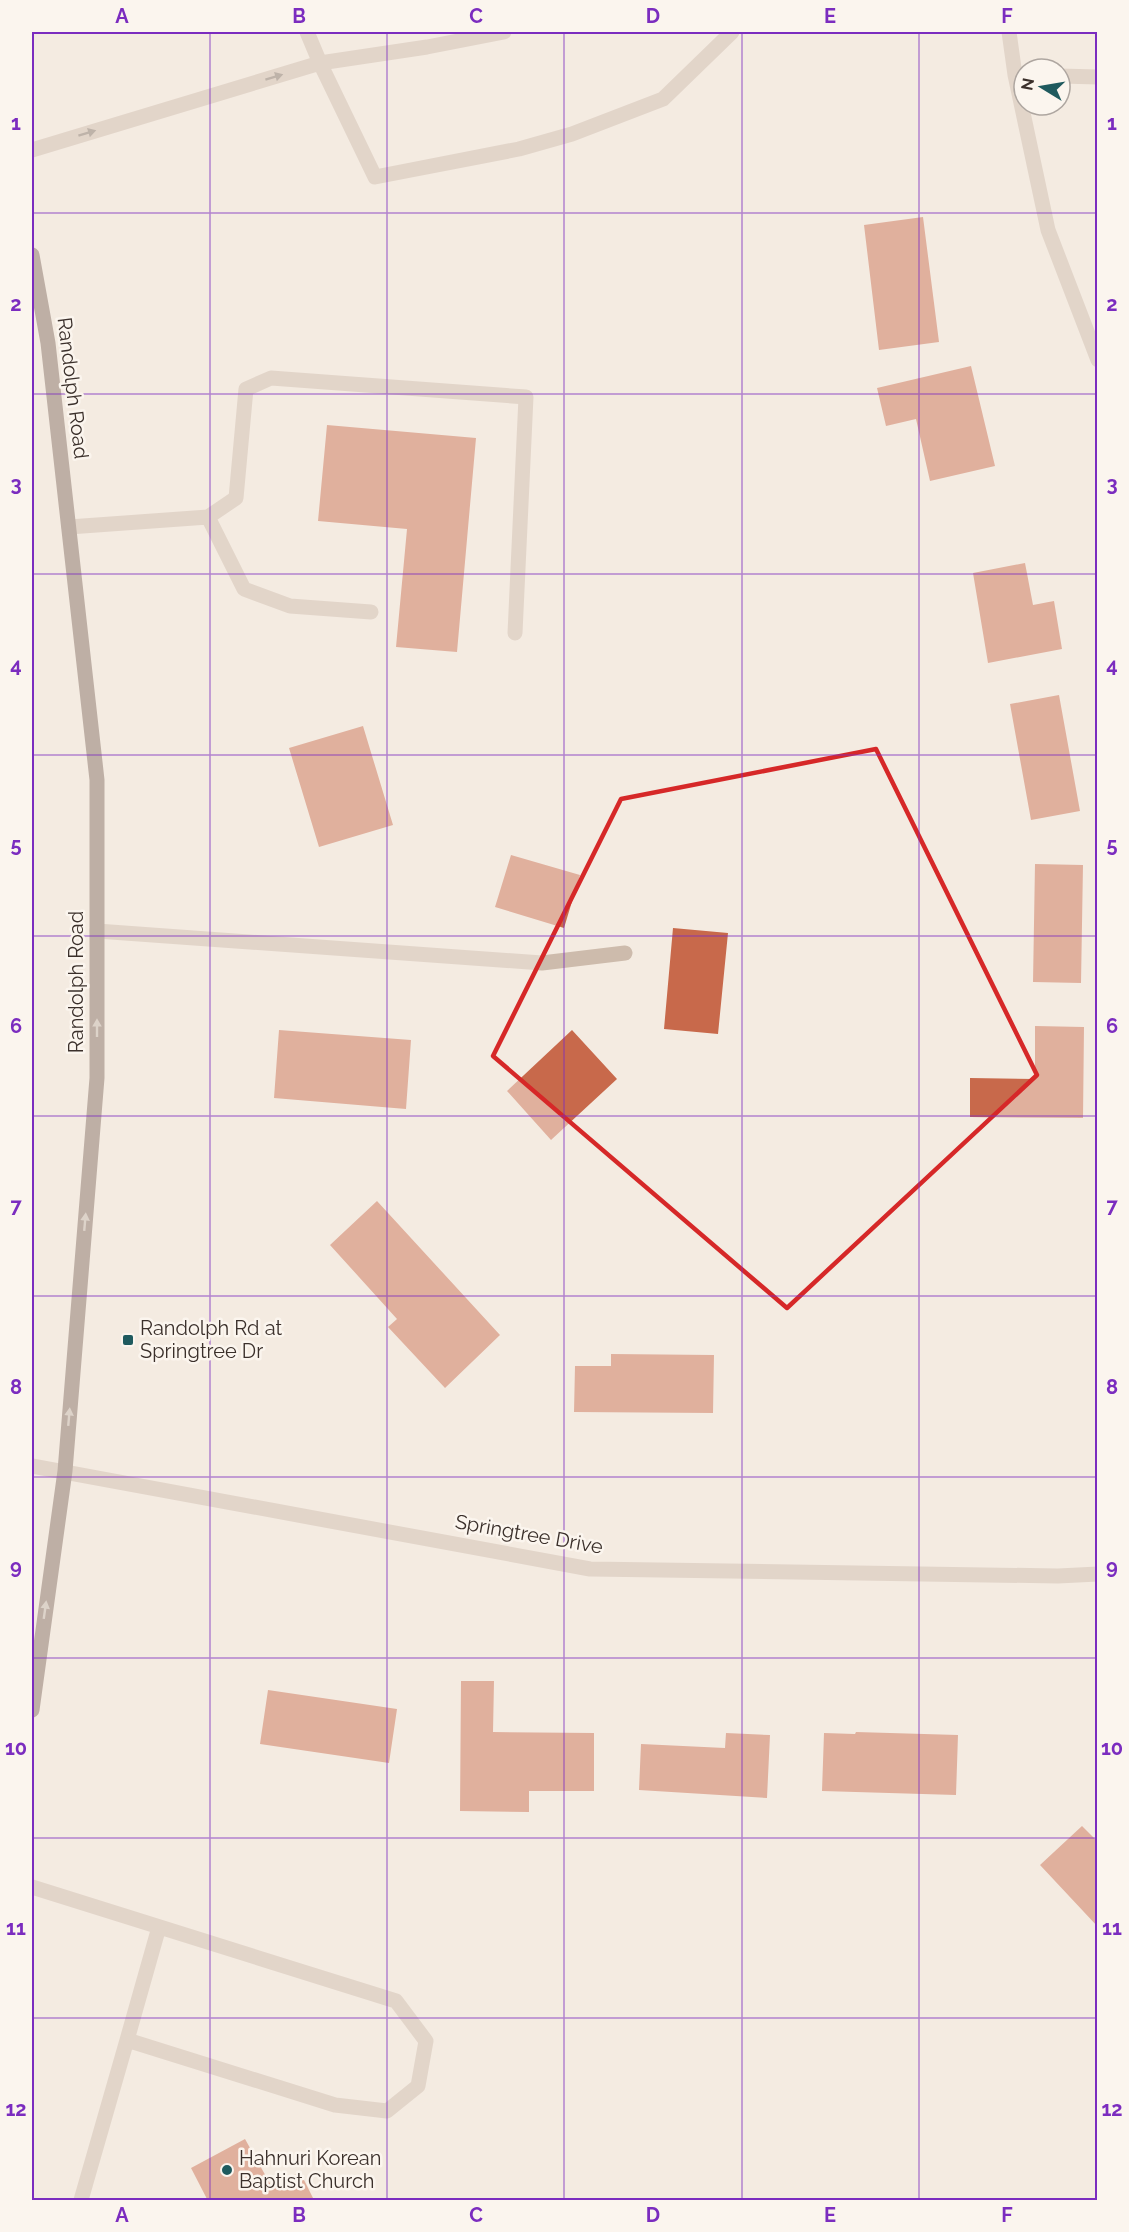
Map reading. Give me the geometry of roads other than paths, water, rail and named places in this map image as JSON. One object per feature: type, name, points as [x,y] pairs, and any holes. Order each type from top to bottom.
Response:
[{"type":"main road","name":"Randolph Road","points":[[32,255],[48,343],[97,780],[97,1078],[65,1471],[32,1710]]},
{"type":"street","points":[[307,32],[375,177],[519,149],[572,134],[663,99],[732,32]]},
{"type":"street","points":[[32,150],[320,63],[427,47],[504,32]]},
{"type":"street","points":[[1009,32],[1015,57]]},
{"type":"street","points":[[1072,76],[1098,77]]},
{"type":"street","points":[[1028,117],[1048,230],[1098,360]]},
{"type":"street","points":[[69,527],[208,517],[236,498],[246,389],[271,378],[526,397],[515,633]]},
{"type":"street","points":[[208,517],[244,589],[290,606],[371,612]]},
{"type":"street","points":[[97,931],[542,963],[625,953]]},
{"type":"street","name":"Springtree Drive","points":[[32,1466],[590,1569],[1058,1576],[1098,1574]]},
{"type":"street","points":[[32,1887],[396,2001],[426,2041],[418,2086],[387,2111],[334,2105],[127,2040]]},
{"type":"street","points":[[81,2200],[159,1927]]},
{"type":"place","name":"Randolph Rd at Springtree Dr","points":[[128,1340]]},
{"type":"place","name":"Hahnuri Korean Baptist Church","points":[[227,2170]]}]
